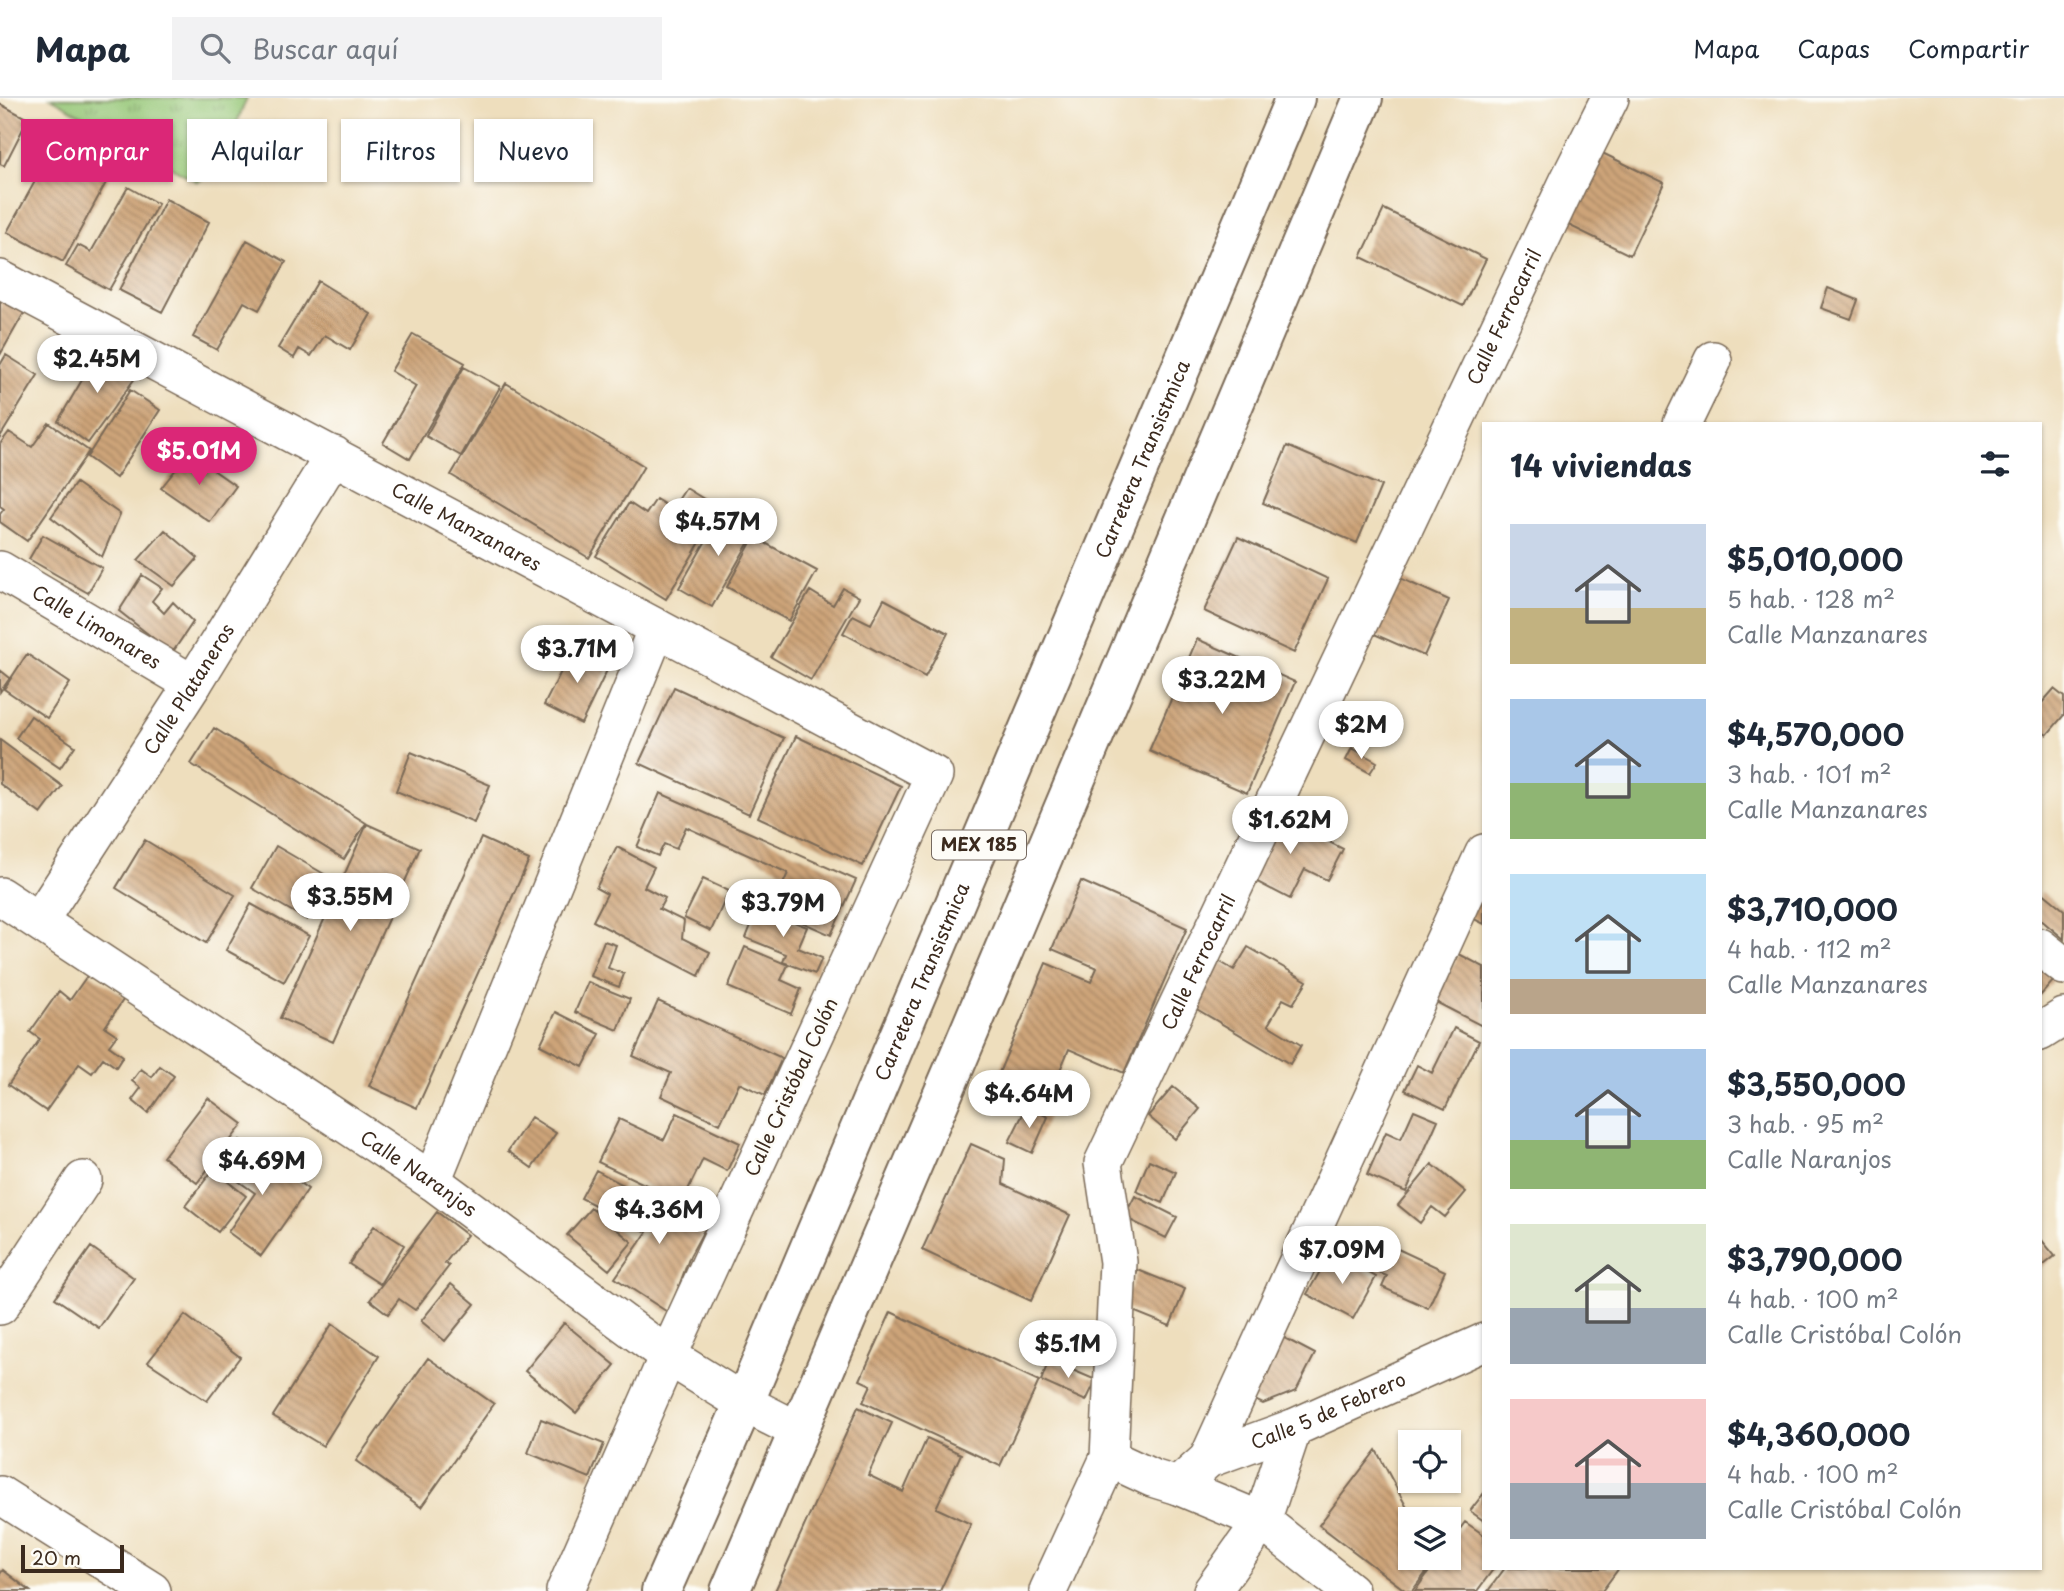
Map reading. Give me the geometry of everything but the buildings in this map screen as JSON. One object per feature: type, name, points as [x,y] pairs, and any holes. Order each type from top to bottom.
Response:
[{"type":"main road","name":"Carretera Transistmica","points":[[661,1591],[744,1402],[1295,98]]},
{"type":"main road","name":"MEX 185","points":[[730,1591],[963,1048],[1363,98]]},
{"type":"street","name":"Calle Ferrocarril","points":[[1048,1591],[1109,1458],[1118,1262],[1103,1163],[1569,180],[1611,98]]},
{"type":"street","name":"Calle Manzanares","points":[[0,279],[934,775]]},
{"type":"street","points":[[1683,422],[1713,360]]},
{"type":"street","name":"Calle Plataneros","points":[[39,921],[193,684],[334,455]]},
{"type":"street","name":"Calle Limonares","points":[[0,570],[193,684]]},
{"type":"street","points":[[432,1181],[657,628]]},
{"type":"street","name":"Calle Cristóbal Colón","points":[[565,1591],[668,1356],[934,775]]},
{"type":"street","points":[[1208,1459],[1482,857]]},
{"type":"street","name":"Calle Naranjos","points":[[0,896],[432,1181],[668,1356],[744,1402],[799,1430]]},
{"type":"street","points":[[2042,949],[2064,966]]},
{"type":"street","points":[[2042,1031],[2064,1017]]},
{"type":"street","points":[[0,1306],[83,1180]]},
{"type":"street","name":"Calle 5 de Febrero","points":[[1178,1486],[1208,1459],[1293,1428],[1482,1343]]},
{"type":"street","points":[[1212,1591],[1262,1521],[1293,1428]]},
{"type":"street","points":[[1109,1458],[1152,1478],[1262,1521],[1350,1591]]},
{"type":"street","points":[[0,1496],[152,1591]]},
{"type":"green space","points":[[51,98],[247,98],[238,119],[187,119],[187,176],[173,168],[173,119],[88,119]]}]
